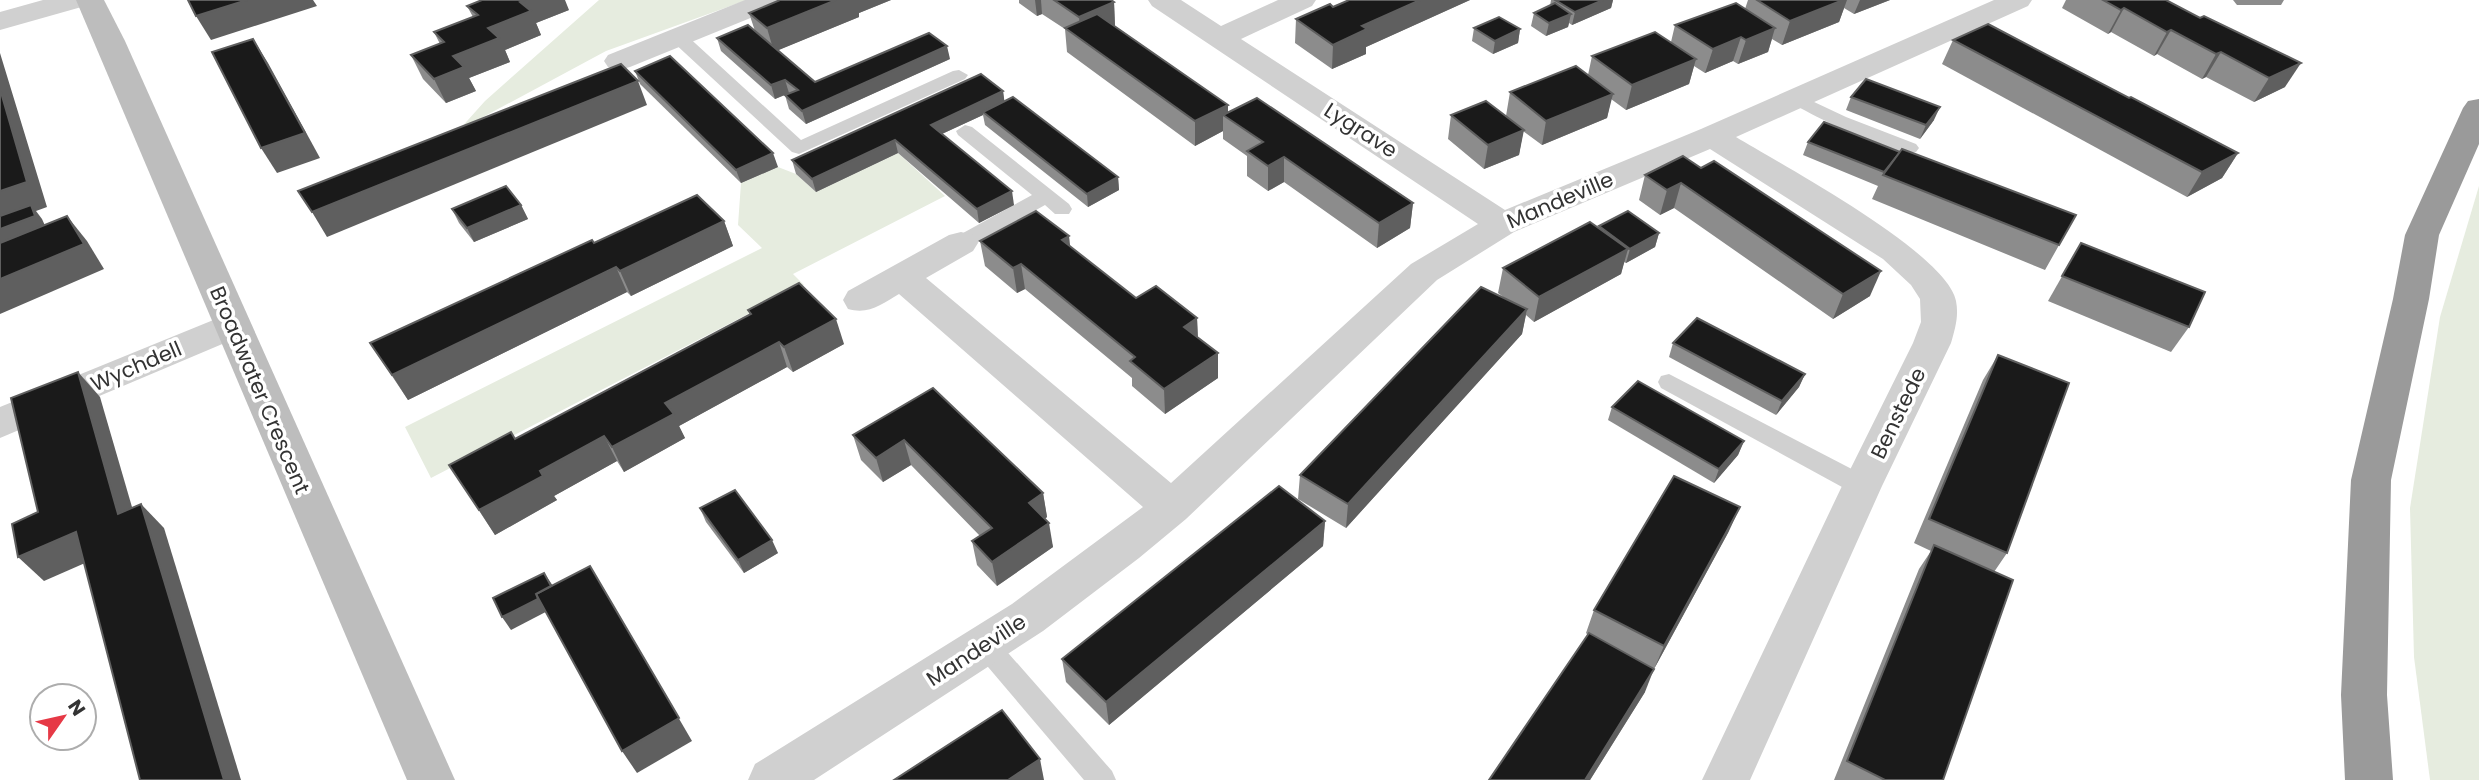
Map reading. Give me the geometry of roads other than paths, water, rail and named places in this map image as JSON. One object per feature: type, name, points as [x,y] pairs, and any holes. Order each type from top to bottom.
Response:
[{"type":"highway","points":[[2369,780],[2364,695],[2371,480],[2412,299],[2423,235],[2479,108]]},
{"type":"street","points":[[0,21],[75,0]]},
{"type":"street","name":"Broadwater Crescent","points":[[90,0],[431,780]]},
{"type":"street","points":[[619,61],[770,0]]},
{"type":"street","name":"Lygrave","points":[[1162,0],[1502,223]]},
{"type":"street","points":[[1220,37],[1302,0]]},
{"type":"street","name":"Mandeville","points":[[772,780],[986,646],[1061,593],[1171,508],[1424,272],[1502,223],[1712,136],[2018,0]]},
{"type":"street","name":"Benstede","points":[[1712,136],[1895,251],[1924,277],[1938,299],[1938,322],[1932,343],[1726,780]]},
{"type":"street","points":[[861,300],[961,243]]},
{"type":"street","points":[[902,277],[1171,508]]},
{"type":"street","name":"Wychdell","points":[[0,424],[233,325]]},
{"type":"lane","points":[[678,37],[799,148],[959,75]]},
{"type":"lane","points":[[1795,98],[1839,121],[1909,148]]},
{"type":"lane","points":[[965,131],[1062,209]]},
{"type":"lane","points":[[961,243],[1044,197]]},
{"type":"lane","points":[[1669,382],[1863,486]]},
{"type":"lane","points":[[986,646],[1102,780]]}]
